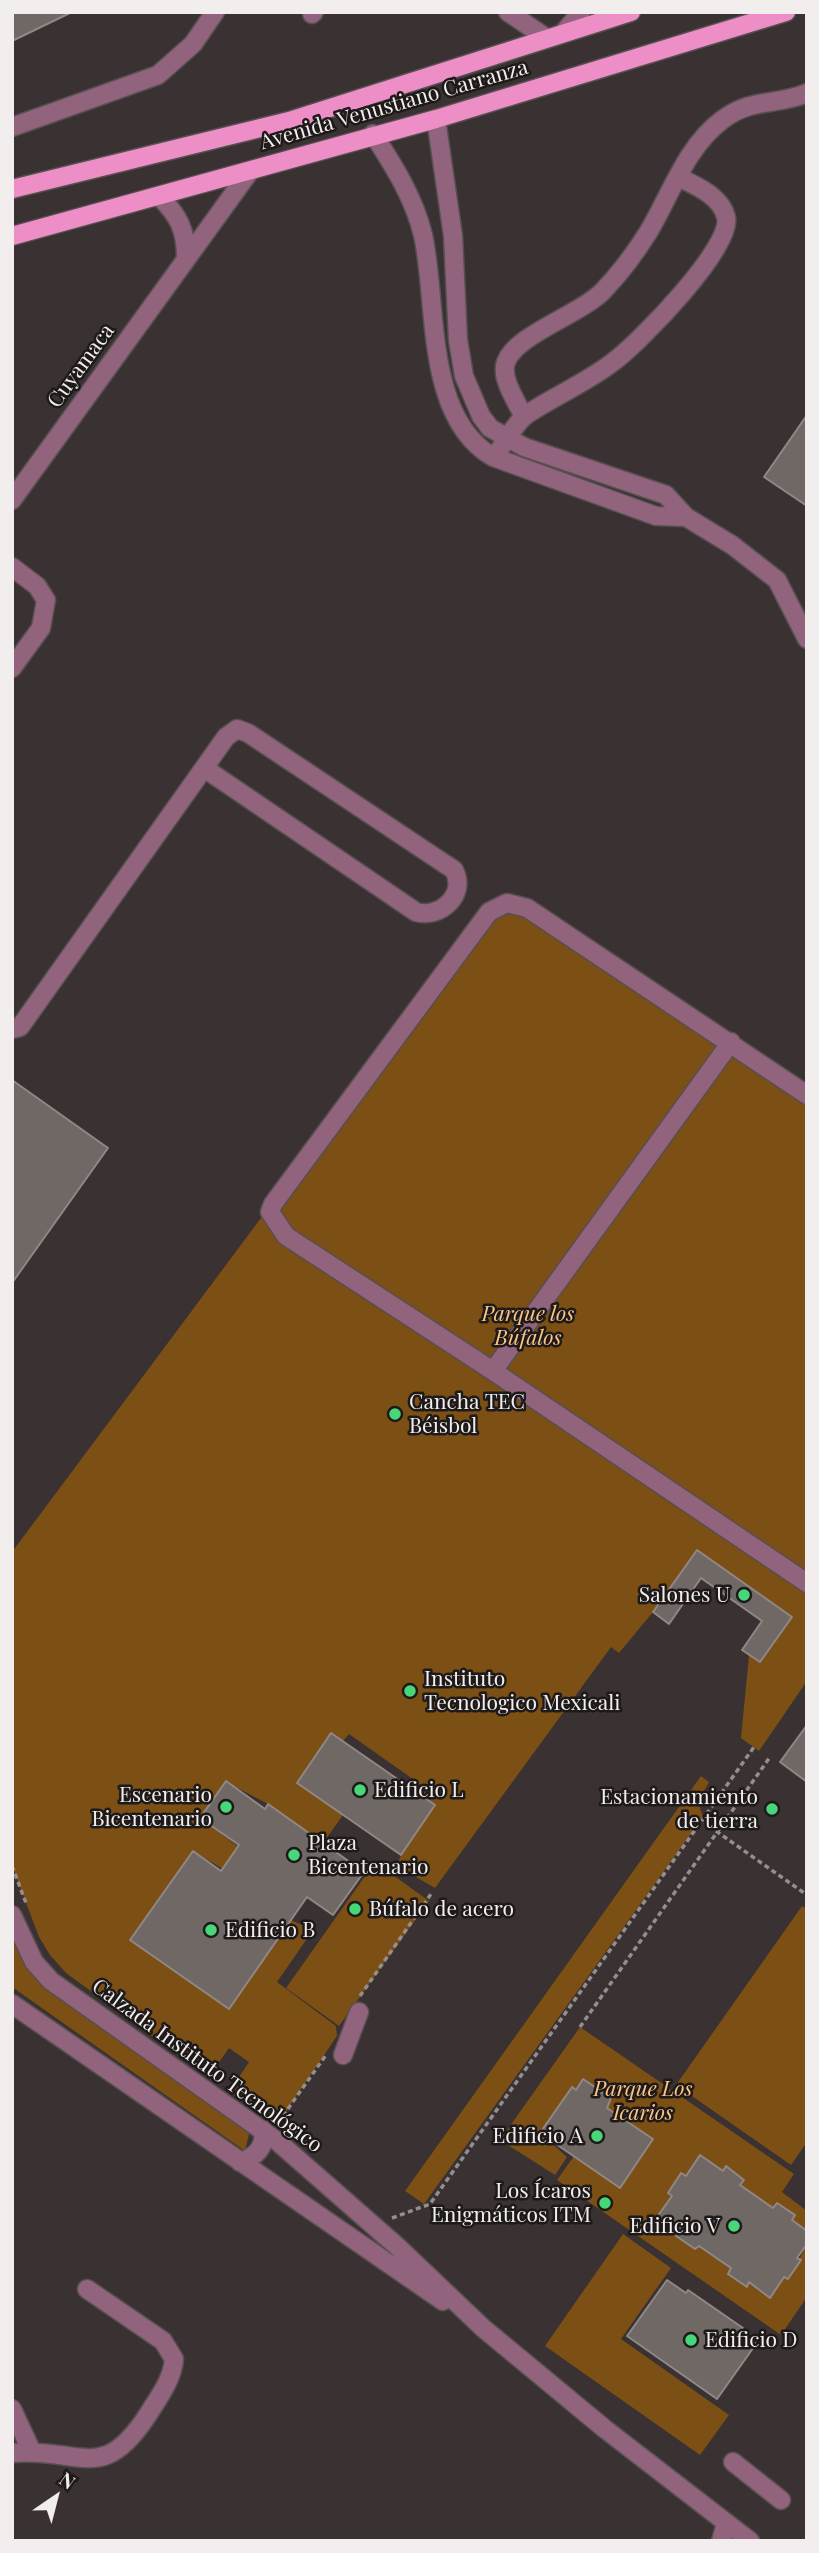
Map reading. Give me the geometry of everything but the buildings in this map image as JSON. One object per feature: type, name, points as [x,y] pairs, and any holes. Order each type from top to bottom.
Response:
[{"type":"main road","name":"Avenida Venustiano Carranza","points":[[12,189],[289,121],[545,37],[631,12]]},
{"type":"main road","name":"Avenida Venustiano Carranza","points":[[12,236],[250,171],[373,134],[436,119],[732,20],[786,12]]},
{"type":"main road","points":[[12,223],[89,215]]},
{"type":"street","points":[[12,127],[158,75],[192,44],[215,12]]},
{"type":"street","points":[[508,12],[545,37]]},
{"type":"street","points":[[564,32],[581,12]]},
{"type":"street","points":[[524,417],[504,372],[506,360],[531,337],[601,293],[626,265],[650,231],[677,177],[705,135],[723,119],[749,104],[807,93]]},
{"type":"street","points":[[436,119],[453,236],[457,340],[464,376],[481,416],[506,439],[666,495],[686,517],[732,545],[777,580],[807,639]]},
{"type":"street","points":[[373,134],[399,175],[423,236],[437,345],[452,408],[463,430],[478,448],[493,457],[656,516],[686,517]]},
{"type":"street","name":"Cuyamaca","points":[[12,500],[250,171]]},
{"type":"street","points":[[493,457],[524,417],[615,361],[652,327],[706,263],[726,228],[726,216],[718,202],[701,188],[677,177]]},
{"type":"street","points":[[159,196],[176,213],[186,234],[186,258]]},
{"type":"street","points":[[12,668],[41,628],[46,600],[37,586],[14,572]]},
{"type":"street","points":[[12,1029],[20,1027],[226,737],[237,729],[248,733],[454,870],[458,878],[457,891],[442,911],[429,916],[416,912],[204,768]]},
{"type":"street","points":[[807,1095],[527,908],[506,903],[489,912],[274,1204],[272,1219],[286,1236],[493,1371],[807,1583]]},
{"type":"street","points":[[493,1371],[731,1042]]},
{"type":"street","name":"Calzada Instituto Tecnológico","points":[[20,1910],[34,1962],[51,1981],[266,2124],[483,2328]]},
{"type":"street","name":"Calzada Instituto Tecnológico","points":[[12,2004],[483,2328],[750,2541]]},
{"type":"street","points":[[335,2054],[356,2008]]},
{"type":"street","points":[[240,2162],[255,2155],[260,2149],[266,2124]]},
{"type":"street","points":[[12,2453],[32,2452],[79,2458],[112,2455],[134,2435],[174,2366],[172,2352],[163,2341],[88,2289]]},
{"type":"street","points":[[12,2409],[32,2452]]},
{"type":"street","points":[[733,2462],[781,2500]]},
{"type":"street","points":[[721,2541],[726,2523]]},
{"type":"path","points":[[383,2217],[404,2216],[430,2204],[754,1748]]},
{"type":"path","points":[[580,2027],[770,1757]]},
{"type":"path","points":[[716,1831],[807,1895]]},
{"type":"path","points":[[12,1867],[20,1910]]},
{"type":"path","points":[[356,2008],[430,1894]]},
{"type":"path","points":[[266,2124],[285,2113],[335,2054]]},
{"type":"path","points":[[303,2136],[308,2145]]},
{"type":"green space","name":"Parque los Búfalos","points":[[507,903],[807,1095],[807,1681],[759,1751],[741,1738],[749,1655],[760,1662],[792,1617],[697,1550],[653,1612],[619,1653],[611,1647],[435,1888],[397,1866],[401,1855],[435,1806],[422,1796],[427,1789],[349,1734],[343,1741],[332,1734],[343,1815],[323,1843],[268,1804],[226,1782],[200,1818],[260,1863],[246,1883],[193,1851],[131,1940],[229,2009],[291,1920],[313,1930],[277,1982],[336,2026],[337,2036],[285,2113],[269,2119],[229,2092],[249,2062],[229,2048],[209,2077],[66,1973],[39,1937],[12,1866],[12,1552],[489,912]]},
{"type":"green space","points":[[701,1776],[709,1782],[698,1802],[703,1817],[424,2204],[405,2191]]},
{"type":"green space","points":[[375,1862],[429,1901],[339,2026],[286,1988]]},
{"type":"green space","points":[[802,1906],[807,1909],[807,2142],[791,2165],[676,2085]]},
{"type":"green space","points":[[12,1941],[44,1987],[239,2122],[249,2134],[245,2151],[12,1987]]},
{"type":"green space","name":"Parque Los Icarios","points":[[580,2027],[794,2174],[782,2192],[807,2211],[807,2231],[792,2220],[795,2215],[777,2203],[773,2208],[740,2185],[744,2179],[726,2167],[723,2171],[701,2156],[686,2176],[681,2173],[668,2193],[672,2196],[657,2217],[678,2233],[676,2237],[695,2249],[699,2246],[731,2268],[728,2274],[749,2282],[770,2297],[784,2277],[789,2279],[807,2244],[807,2297],[781,2335],[557,2180],[574,2156],[620,2187],[653,2140],[607,2108],[610,2097],[583,2079],[576,2090],[571,2087],[540,2133],[567,2157],[555,2175],[500,2140]]},
{"type":"green space","points":[[623,2234],[671,2268],[621,2339],[729,2415],[700,2455],[545,2346]]},
{"type":"place","name":"Cancha TEC Béisbol","points":[[395,1414]]},
{"type":"place","name":"Salones U","points":[[744,1595]]},
{"type":"place","name":"Instituto Tecnologico Mexicali","points":[[410,1691]]},
{"type":"place","name":"Edificio L","points":[[360,1790]]},
{"type":"place","name":"Escenario Bicentenario","points":[[226,1807]]},
{"type":"place","name":"Estacionamiento de tierra","points":[[772,1809]]},
{"type":"place","name":"Plaza Bicentenario","points":[[294,1855]]},
{"type":"place","name":"Búfalo de acero","points":[[355,1909]]},
{"type":"place","name":"Edificio B","points":[[211,1930]]},
{"type":"place","name":"Edificio A","points":[[597,2136]]},
{"type":"place","name":"Los Ícaros Enigmáticos ITM","points":[[605,2203]]},
{"type":"place","name":"Edificio V","points":[[734,2226]]},
{"type":"place","name":"Edificio D","points":[[691,2340]]}]
